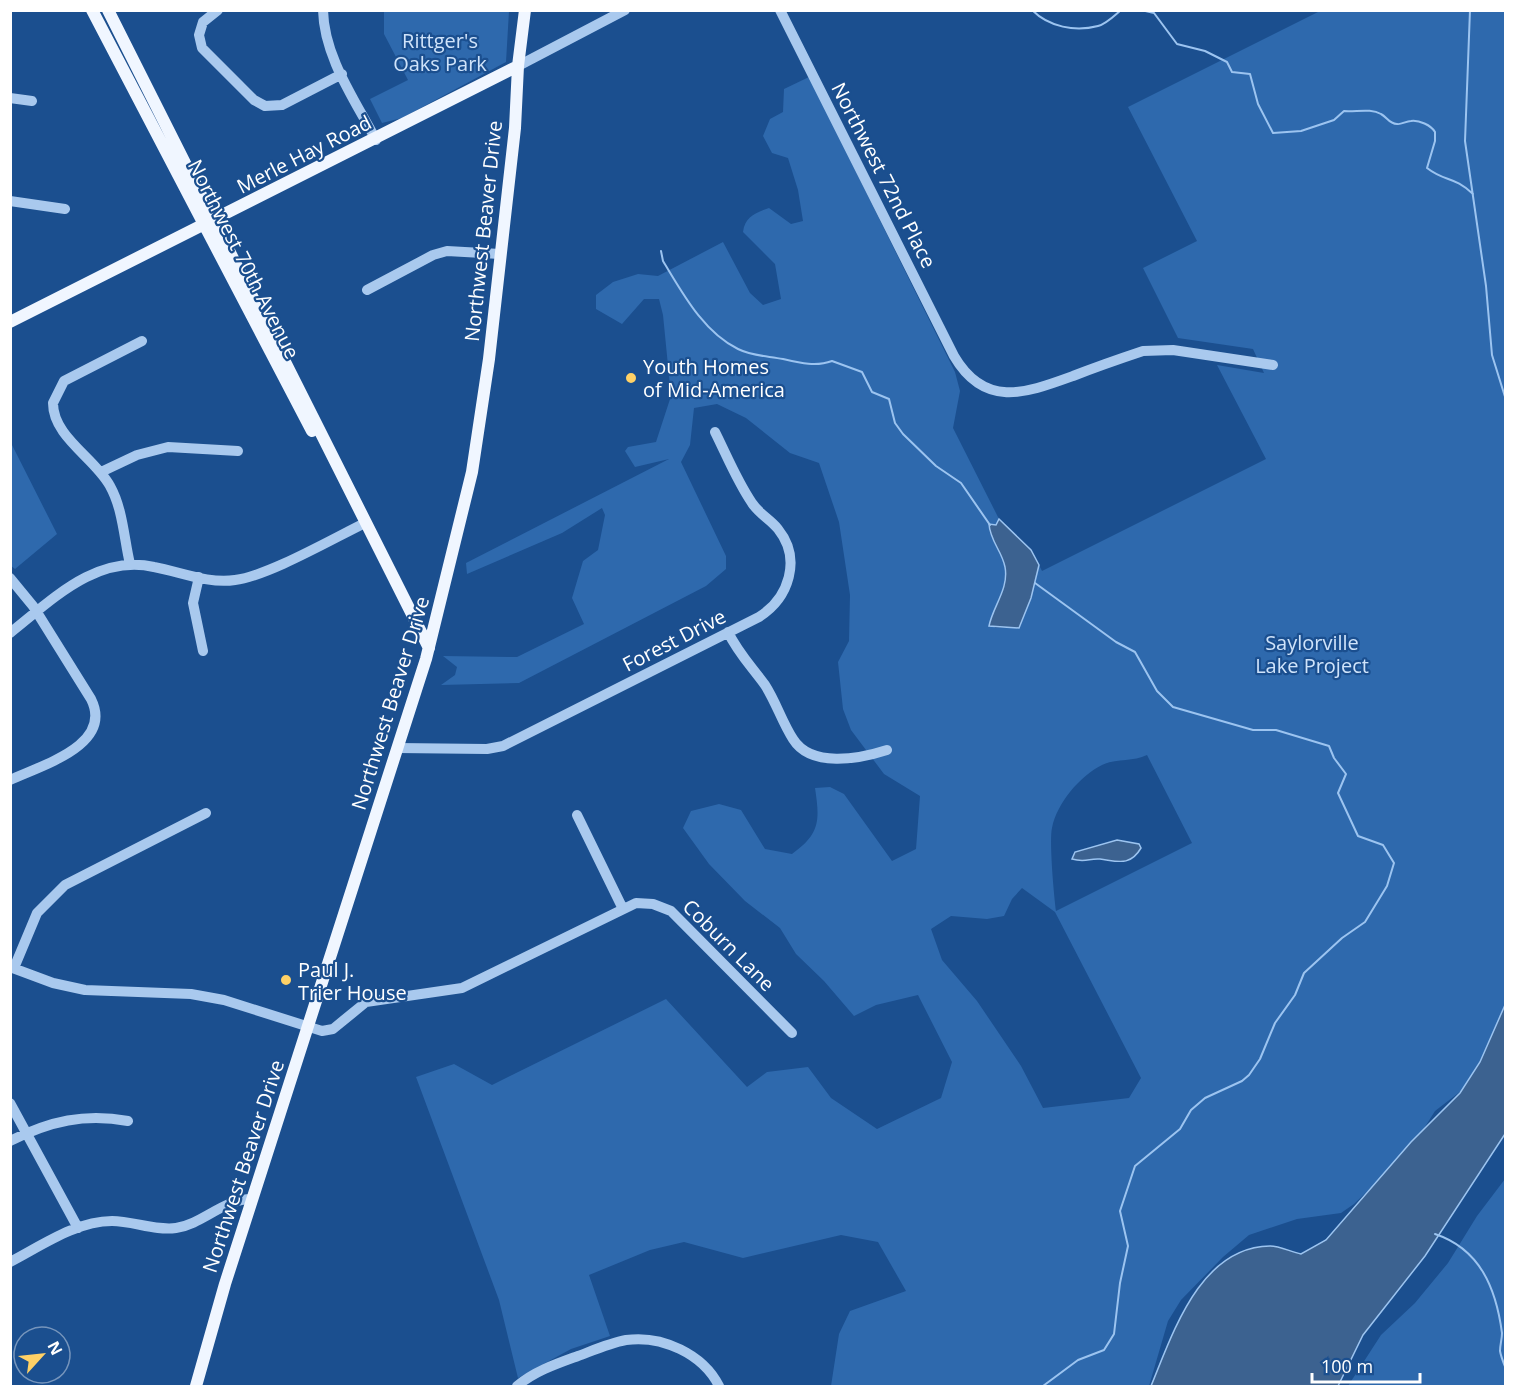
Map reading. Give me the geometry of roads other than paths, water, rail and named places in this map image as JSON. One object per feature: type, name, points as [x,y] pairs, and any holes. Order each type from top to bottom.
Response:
[{"type":"main road","name":"Northwest 70th Avenue","points":[[92,10],[209,224],[429,648]]},
{"type":"main road","name":"Northwest 70th Avenue","points":[[108,10],[209,224]]},
{"type":"main road","name":"Northwest Beaver Drive","points":[[196,1386],[252,1199],[429,648],[472,472],[489,359],[515,128],[518,66],[525,10]]},
{"type":"main road","name":"Merle Hay Road","points":[[10,322],[376,140],[518,66]]},
{"type":"street","points":[[218,10],[207,17],[200,28],[200,42],[206,53],[254,100],[265,106],[282,105],[342,74]]},
{"type":"street","points":[[323,10],[327,41],[376,140]]},
{"type":"street","points":[[518,66],[625,10]]},
{"type":"street","name":"Northwest 72nd Place","points":[[780,10],[954,356],[969,376],[980,384],[992,390],[1012,394],[1039,388],[1143,351],[1173,350],[1273,365]]},
{"type":"street","points":[[10,98],[32,101]]},
{"type":"street","points":[[10,201],[65,209]]},
{"type":"street","points":[[367,290],[433,255],[447,251],[500,254]]},
{"type":"street","points":[[130,564],[116,498],[101,472],[59,425],[53,410],[55,395],[71,377],[142,341]]},
{"type":"street","name":"Forest Drive","points":[[397,748],[494,749],[759,617],[775,605],[789,578],[790,558],[780,531],[748,497],[716,432]]},
{"type":"street","points":[[101,472],[137,455],[168,447],[238,451]]},
{"type":"street","points":[[10,633],[81,580],[105,569],[130,564],[153,566],[225,581],[248,578],[365,523]]},
{"type":"street","points":[[199,577],[193,603],[203,651]]},
{"type":"street","points":[[10,578],[37,612],[91,699],[96,722],[85,742],[10,780]]},
{"type":"street","points":[[728,632],[742,658],[765,685],[794,741],[808,754],[858,758],[887,750]]},
{"type":"street","points":[[206,813],[65,885],[37,913],[12,968],[53,983],[85,990],[191,994],[224,1000],[308,1028]]},
{"type":"street","points":[[577,815],[623,909]]},
{"type":"street","name":"Coburn Lane","points":[[308,1028],[322,1031],[333,1029],[359,1006],[374,1000],[462,988],[623,909],[643,903],[653,903],[671,911],[792,1033]]},
{"type":"street","points":[[10,1104],[78,1228]]},
{"type":"street","points":[[10,1141],[26,1133],[78,1117],[128,1121]]},
{"type":"street","points":[[10,1262],[78,1228],[114,1221],[175,1228],[240,1199],[252,1199]]},
{"type":"street","points":[[517,1386],[545,1367],[615,1342],[640,1340],[663,1344],[700,1361],[719,1386]]},
{"type":"waterway","points":[[1032,10],[1046,21],[1071,28],[1101,25],[1121,10]]},
{"type":"waterway","points":[[1141,10],[1154,13],[1177,44],[1205,51],[1227,62],[1232,72],[1250,74],[1258,104],[1273,133],[1301,131],[1334,120],[1344,111],[1377,112],[1394,124],[1421,122],[1435,132],[1435,141],[1427,168],[1460,184],[1473,194]]},
{"type":"waterway","points":[[1470,10],[1465,141],[1486,286],[1492,355],[1506,400]]},
{"type":"waterway","points":[[661,251],[663,261],[694,310],[726,342],[754,354],[808,364],[832,361],[862,372],[872,392],[889,399],[895,423],[903,434],[936,466],[961,483],[990,525]]},
{"type":"waterway","points":[[1035,583],[1116,642],[1135,652],[1157,691],[1173,707],[1253,730],[1276,730],[1329,746],[1334,758],[1346,774],[1338,793],[1358,836],[1383,845],[1394,863],[1387,886],[1365,922],[1342,938],[1304,973],[1295,995],[1275,1023],[1260,1059],[1249,1075],[1242,1081],[1205,1098],[1191,1110],[1180,1129],[1135,1166],[1120,1211],[1128,1246],[1120,1283],[1114,1334],[1104,1350],[1078,1360],[1043,1386]]},
{"type":"waterway","points":[[1435,1234],[1464,1249],[1483,1272],[1499,1316],[1502,1333],[1500,1351],[1506,1369]]},
{"type":"place","name":"Youth Homes of Mid-America","points":[[631,378]]},
{"type":"place","name":"Paul J. Trier House","points":[[286,980]]},
{"type":"park label","name":"Rittger's Oaks Park","points":[[440,52]]},
{"type":"park label","name":"Saylorville Lake Project","points":[[1312,654]]}]
